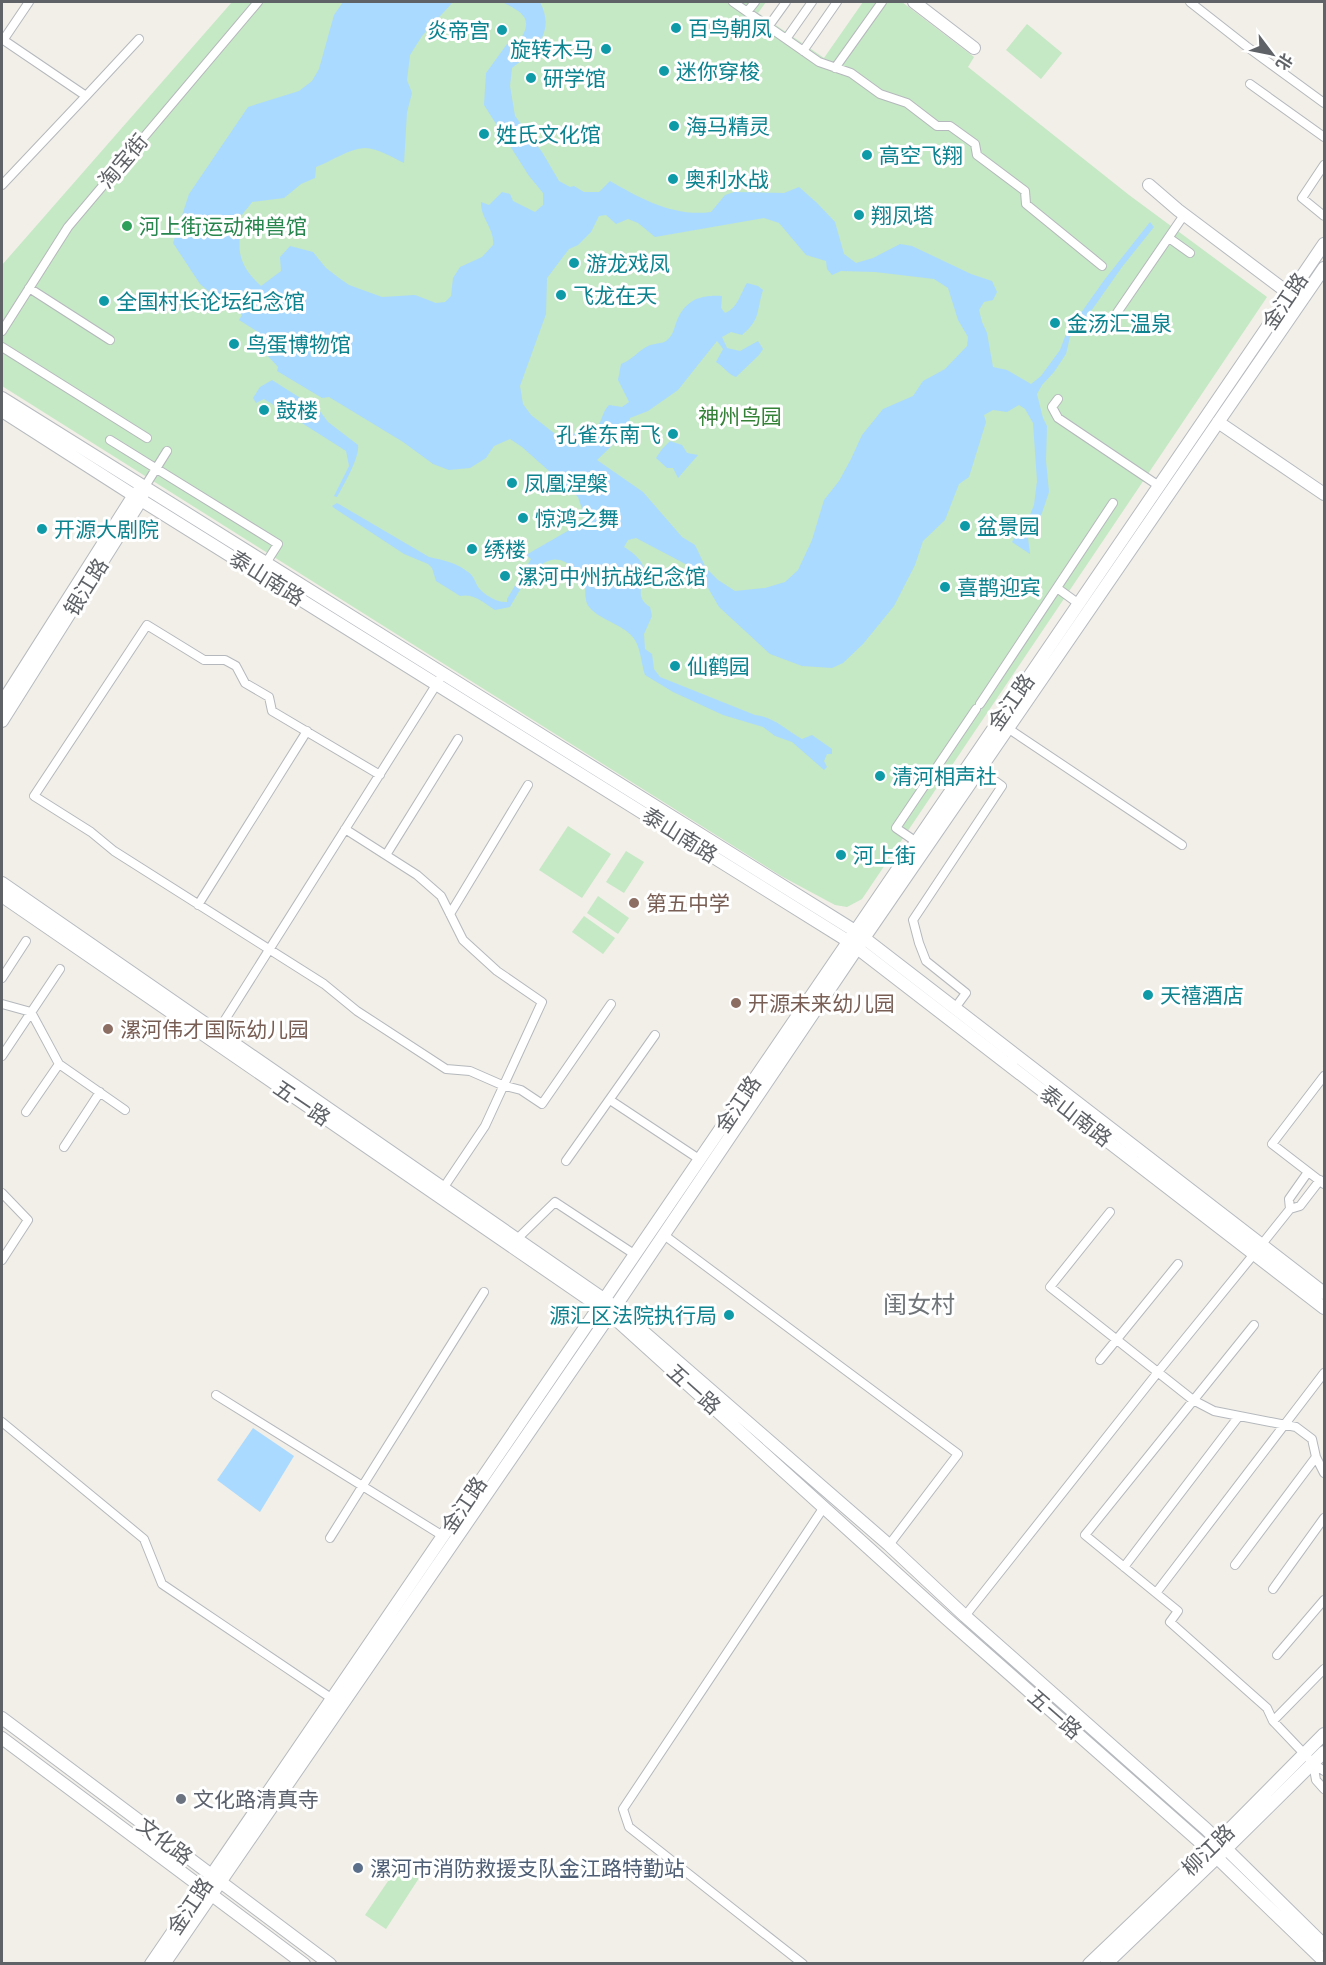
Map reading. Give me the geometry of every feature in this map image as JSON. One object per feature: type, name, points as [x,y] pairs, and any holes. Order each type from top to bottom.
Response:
[{"type":"street","points":[[29,2],[3,39],[86,96]]},
{"type":"street","name":"淘宝街","points":[[2,331],[68,227],[258,2]]},
{"type":"street","points":[[733,2],[819,62],[851,72],[880,94],[906,103],[937,126],[950,126],[975,144],[977,155],[1025,191],[1026,204],[1102,266]]},
{"type":"street","points":[[747,12],[755,2]]},
{"type":"street","points":[[768,27],[786,2]]},
{"type":"street","points":[[786,39],[812,2]]},
{"type":"street","points":[[803,51],[837,2]]},
{"type":"street","points":[[835,68],[882,2]]},
{"type":"street","points":[[1190,2],[1324,104]]},
{"type":"street","points":[[919,3],[974,48]]},
{"type":"street","points":[[2,185],[138,39]]},
{"type":"street","points":[[1250,84],[1324,136]]},
{"type":"street","points":[[1324,165],[1302,198],[1324,216]]},
{"type":"street","points":[[1149,185],[1184,215],[1301,302]]},
{"type":"street","points":[[1110,323],[1184,215]]},
{"type":"street","points":[[1168,238],[1190,253]]},
{"type":"street","name":"金江路","points":[[336,1701],[443,1536],[608,1306],[663,1235],[740,1111],[856,939],[1009,729],[1159,486],[1324,244]]},
{"type":"street","name":"金江路","points":[[856,939],[915,841],[969,763],[1218,422],[1324,268]]},
{"type":"street","points":[[29,288],[110,339]]},
{"type":"street","points":[[2,347],[147,438]]},
{"type":"street","name":"泰山南路","points":[[2,398],[140,494],[266,563],[440,679]]},
{"type":"street","points":[[1058,399],[1052,407],[1058,418],[1066,425],[1159,486]]},
{"type":"street","name":"泰山南路","points":[[2,411],[440,679],[856,939],[955,1008],[987,1040]]},
{"type":"street","points":[[1218,422],[1324,494]]},
{"type":"street","points":[[110,441],[278,544],[266,563]]},
{"type":"street","points":[[140,494],[167,451]]},
{"type":"street","name":"银江路","points":[[2,703],[140,494]]},
{"type":"street","name":"银江路","points":[[2,721],[140,494]]},
{"type":"street","points":[[915,841],[896,828],[1113,503]]},
{"type":"street","points":[[1056,588],[1084,607]]},
{"type":"street","points":[[380,775],[272,711],[269,697],[245,683],[236,666],[225,660],[204,660],[147,625],[34,796],[91,832],[114,851],[324,984],[357,1011],[446,1069],[470,1071],[521,1090],[542,1104],[611,1004]]},
{"type":"street","points":[[215,1036],[440,679]]},
{"type":"street","points":[[1009,729],[1182,845]]},
{"type":"street","points":[[198,905],[307,731]]},
{"type":"street","points":[[386,855],[458,739]]},
{"type":"street","points":[[955,1008],[966,993],[926,961],[913,920],[1002,786],[969,763]]},
{"type":"street","points":[[450,914],[528,785]]},
{"type":"street","points":[[345,829],[417,875],[441,896],[464,940],[497,971],[542,1002],[485,1126],[444,1187]]},
{"type":"street","name":"五一路","points":[[2,883],[215,1036],[608,1306],[947,1619],[1213,1854],[1324,1961]]},
{"type":"street","name":"五一路","points":[[2,896],[444,1187],[518,1238],[608,1306],[889,1545],[961,1612],[1223,1844],[1324,1945]]},
{"type":"street","name":"泰山南路","points":[[856,939],[1258,1249],[1324,1293]]},
{"type":"street","points":[[2,978],[26,941]]},
{"type":"street","points":[[2,1056],[60,969]]},
{"type":"street","points":[[2,1004],[31,1012],[59,1064],[125,1110]]},
{"type":"street","points":[[566,1161],[655,1035]]},
{"type":"street","points":[[26,1112],[59,1064]]},
{"type":"street","points":[[947,1619],[961,1612],[1290,1209],[1300,1206],[1322,1182],[1272,1144],[1324,1076]]},
{"type":"street","points":[[64,1147],[100,1092]]},
{"type":"street","points":[[610,1100],[699,1159]]},
{"type":"street","name":"金江路","points":[[151,1964],[207,1892],[608,1306],[634,1254],[699,1159],[740,1111]]},
{"type":"street","points":[[1290,1209],[1289,1199],[1308,1172]]},
{"type":"street","points":[[2,1193],[28,1220],[2,1260]]},
{"type":"street","points":[[518,1238],[555,1202],[634,1254]]},
{"type":"street","points":[[1110,1212],[1050,1287],[1193,1400],[1214,1411],[1296,1427],[1312,1439],[1316,1457],[1324,1473]]},
{"type":"street","points":[[663,1235],[958,1454],[889,1545]]},
{"type":"street","name":"泰山南路","points":[[1258,1249],[1324,1308]]},
{"type":"street","points":[[1100,1360],[1178,1264]]},
{"type":"street","points":[[330,1538],[484,1292]]},
{"type":"street","points":[[1254,1325],[1085,1535],[1178,1611],[1170,1622],[1268,1708],[1273,1721],[1308,1759],[1324,1771]]},
{"type":"street","points":[[1156,1593],[1324,1373]]},
{"type":"street","points":[[216,1395],[443,1536]]},
{"type":"street","points":[[1124,1567],[1239,1416]]},
{"type":"street","points":[[2,1422],[144,1539],[162,1584],[336,1701]]},
{"type":"street","points":[[1235,1565],[1316,1457]]},
{"type":"street","points":[[803,1964],[629,1827],[622,1809],[824,1507]]},
{"type":"street","points":[[1274,1589],[1324,1518]]},
{"type":"street","points":[[1277,1655],[1324,1600]]},
{"type":"street","points":[[1273,1721],[1324,1669]]},
{"type":"street","name":"文化路","points":[[2,1718],[330,1964]]},
{"type":"street","name":"柳江路","points":[[1106,1964],[1308,1759],[1324,1734]]},
{"type":"street","name":"文化路","points":[[2,1738],[304,1964]]},
{"type":"street","name":"柳江路","points":[[1308,1759],[1324,1752]]},
{"type":"street","points":[[1308,1759],[1316,1780],[1324,1789]]},
{"type":"street","name":"柳江路","points":[[1089,1964],[1213,1854]]},
{"type":"street","name":"金江路","points":[[164,1964],[207,1892]]},
{"type":"green space","name":"神州鸟园","points":[[232,2],[766,2],[758,13],[824,58],[863,2],[902,2],[974,57],[968,67],[1129,195],[1267,297],[862,899],[847,907],[835,905],[781,876],[2,386],[2,265]]},
{"type":"green space","points":[[1027,24],[1062,53],[1041,79],[1006,50]]},
{"type":"green space","points":[[568,826],[611,854],[582,898],[539,870]]},
{"type":"green space","points":[[626,851],[644,862],[624,893],[606,882]]},
{"type":"green space","points":[[598,896],[629,918],[618,934],[587,913]]},
{"type":"green space","points":[[584,916],[615,938],[603,954],[572,932]]},
{"type":"green space","points":[[401,1862],[421,1875],[386,1929],[365,1915]]},
{"type":"water","points":[[343,2],[453,2],[422,36],[410,55],[407,80],[412,93],[407,112],[404,163],[375,150],[365,148],[352,151],[316,167],[315,178],[301,184],[284,198],[252,202],[243,213],[240,222],[239,244],[241,258],[243,264],[261,286],[281,271],[280,257],[290,246],[313,252],[326,268],[349,285],[382,297],[415,295],[436,303],[445,302],[451,296],[453,278],[460,267],[482,257],[493,245],[492,234],[481,208],[481,202],[489,205],[502,192],[510,194],[513,201],[535,212],[543,205],[543,193],[529,176],[484,105],[486,73],[507,44],[516,46],[525,30],[525,19],[522,15],[502,2],[540,2],[544,13],[546,23],[541,40],[512,68],[510,86],[515,116],[542,152],[559,181],[584,192],[599,192],[610,181],[658,205],[697,213],[711,212],[725,195],[734,192],[784,193],[799,187],[835,222],[844,254],[856,263],[873,258],[900,244],[912,246],[971,274],[992,281],[997,292],[993,300],[984,302],[979,310],[987,333],[993,367],[1007,370],[1031,384],[1041,376],[1060,350],[1066,334],[1105,279],[1150,222],[1154,227],[1122,267],[1089,314],[1085,324],[1070,337],[1066,354],[1037,394],[1047,426],[1046,461],[1049,492],[1042,513],[1028,538],[1030,554],[1012,542],[1016,534],[1024,529],[1034,505],[1037,481],[1033,423],[1025,409],[1019,405],[1007,412],[993,410],[984,415],[986,422],[969,477],[959,484],[945,520],[923,541],[915,565],[894,606],[863,644],[843,663],[832,668],[802,666],[770,654],[719,607],[704,581],[691,567],[636,538],[628,540],[624,547],[643,565],[641,594],[650,607],[652,616],[644,634],[645,649],[652,654],[654,669],[660,677],[755,715],[768,718],[802,739],[812,735],[832,749],[832,754],[827,754],[824,761],[827,767],[824,770],[792,742],[775,736],[763,727],[723,715],[673,692],[645,675],[637,644],[633,638],[628,632],[590,608],[586,601],[583,577],[565,562],[548,561],[540,566],[525,582],[510,607],[495,610],[474,597],[460,596],[436,581],[432,568],[428,564],[404,554],[332,506],[337,503],[429,557],[459,566],[472,575],[484,593],[503,602],[507,602],[531,559],[526,555],[571,529],[584,526],[589,518],[582,509],[578,497],[510,439],[494,446],[486,458],[470,468],[449,470],[433,464],[403,442],[329,397],[322,398],[277,371],[278,367],[267,355],[258,332],[239,320],[242,315],[230,304],[226,306],[200,284],[173,243],[189,194],[248,107],[299,91],[312,81],[319,69],[334,15]],"holes":[[[606,215],[616,224],[628,219],[638,223],[655,237],[764,218],[779,223],[806,255],[826,261],[827,269],[832,275],[841,271],[875,272],[934,279],[948,288],[958,320],[968,337],[967,346],[945,369],[923,381],[913,396],[883,409],[862,435],[839,481],[824,500],[812,540],[798,570],[785,582],[765,588],[735,591],[718,580],[706,568],[695,545],[682,537],[643,492],[597,460],[626,432],[630,418],[648,411],[678,390],[717,341],[723,349],[716,362],[736,377],[759,355],[763,349],[758,341],[740,351],[727,348],[722,337],[731,332],[742,335],[752,324],[757,315],[763,290],[758,286],[747,283],[736,304],[725,313],[721,308],[722,296],[703,297],[687,305],[666,341],[648,346],[621,364],[618,380],[629,402],[622,407],[609,405],[597,427],[586,426],[569,437],[559,437],[531,415],[523,404],[520,386],[546,314],[547,278],[569,249],[578,245],[591,232],[599,216]]]},
{"type":"water","points":[[272,380],[319,410],[328,422],[358,445],[354,464],[337,497],[334,496],[349,466],[346,451],[264,399],[256,403],[253,398],[260,387]]},
{"type":"water","points":[[670,441],[682,445],[687,453],[698,455],[678,478],[673,468],[667,468],[656,458]]},
{"type":"water","points":[[253,1428],[294,1456],[260,1512],[217,1480]]},
{"type":"place","name":"百鸟朝凤","points":[[676,28]]},
{"type":"place","name":"炎帝宫","points":[[502,30]]},
{"type":"place","name":"旋转木马","points":[[606,49]]},
{"type":"place","name":"迷你穿梭","points":[[664,71]]},
{"type":"place","name":"研学馆","points":[[531,78]]},
{"type":"place","name":"海马精灵","points":[[674,126]]},
{"type":"place","name":"姓氏文化馆","points":[[484,134]]},
{"type":"place","name":"高空飞翔","points":[[867,155]]},
{"type":"place","name":"奥利水战","points":[[673,179]]},
{"type":"place","name":"翔凤塔","points":[[859,215]]},
{"type":"place","name":"河上街运动神兽馆","points":[[127,226]]},
{"type":"place","name":"游龙戏凤","points":[[574,263]]},
{"type":"place","name":"飞龙在天","points":[[561,295]]},
{"type":"place","name":"全国村长论坛纪念馆","points":[[104,301]]},
{"type":"place","name":"金汤汇温泉","points":[[1055,323]]},
{"type":"place","name":"鸟蛋博物馆","points":[[234,344]]},
{"type":"place","name":"鼓楼","points":[[264,410]]},
{"type":"place","name":"孔雀东南飞","points":[[673,434]]},
{"type":"place","name":"凤凰涅槃","points":[[512,483]]},
{"type":"place","name":"惊鸿之舞","points":[[523,518]]},
{"type":"place","name":"盆景园","points":[[965,526]]},
{"type":"place","name":"开源大剧院","points":[[42,529]]},
{"type":"place","name":"绣楼","points":[[472,549]]},
{"type":"place","name":"漯河中州抗战纪念馆","points":[[505,576]]},
{"type":"place","name":"喜鹊迎宾","points":[[945,587]]},
{"type":"place","name":"仙鹤园","points":[[675,666]]},
{"type":"place","name":"清河相声社","points":[[880,776]]},
{"type":"place","name":"河上街","points":[[841,855]]},
{"type":"place","name":"第五中学","points":[[634,903]]},
{"type":"place","name":"天禧酒店","points":[[1148,995]]},
{"type":"place","name":"开源未来幼儿园","points":[[736,1003]]},
{"type":"place","name":"漯河伟才国际幼儿园","points":[[108,1029]]},
{"type":"place","name":"源汇区法院执行局","points":[[729,1315]]},
{"type":"place","name":"文化路清真寺","points":[[181,1799]]},
{"type":"place","name":"漯河市消防救援支队金江路特勤站","points":[[358,1868]]},
{"type":"district","name":"闺女村","points":[[919,1304]]}]
